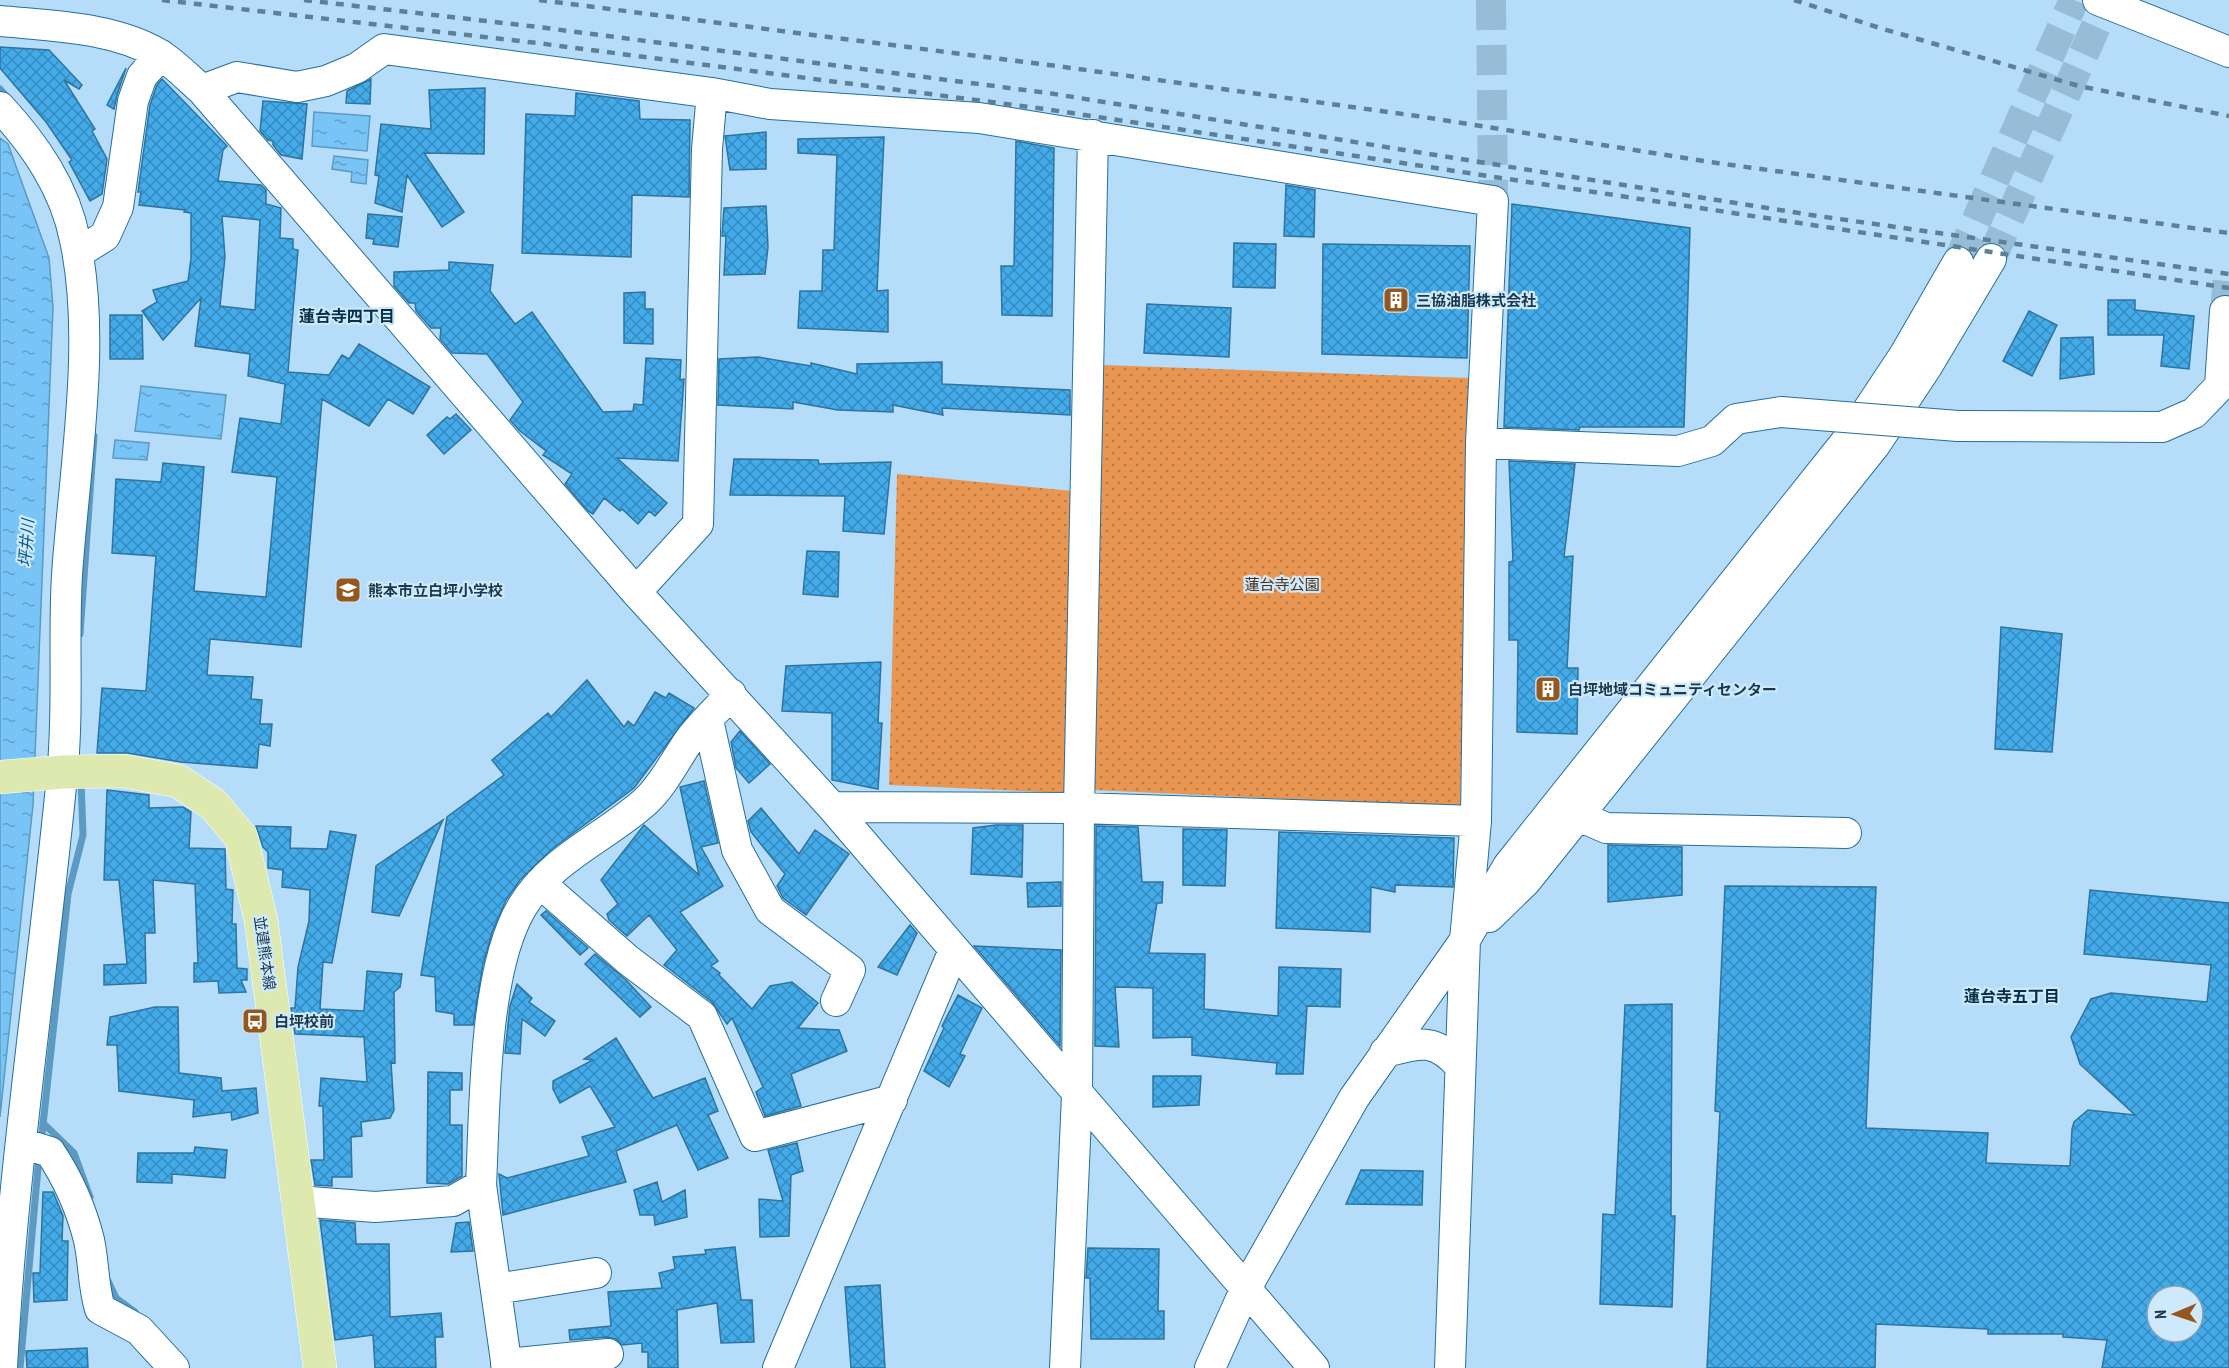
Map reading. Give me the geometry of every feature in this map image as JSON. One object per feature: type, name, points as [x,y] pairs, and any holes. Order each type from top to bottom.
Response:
[{"type":"main road","name":"並建熊本線","points":[[0,777],[124,771],[178,781],[213,804],[241,837],[261,920],[320,1368]]},
{"type":"street","points":[[2098,0],[2229,52]]},
{"type":"street","points":[[0,21],[79,29],[139,45],[161,55],[202,90],[636,592],[832,807],[1077,1095],[1314,1368]]},
{"type":"street","points":[[202,90],[237,77],[297,87],[326,81],[357,68],[384,49],[712,93],[770,104],[979,118],[1493,201],[1481,443],[1476,820],[1465,940],[1449,1368]]},
{"type":"street","points":[[78,253],[105,236],[114,217],[118,207],[133,101],[142,76],[161,55]]},
{"type":"street","points":[[636,592],[698,525],[707,149],[712,93]]},
{"type":"street","points":[[0,107],[27,137],[63,198],[78,253],[83,301],[84,349],[67,579],[56,773],[6,1290],[3,1368]]},
{"type":"street","points":[[1065,1368],[1077,1095],[1079,808],[1093,135]]},
{"type":"street","points":[[1465,940],[1526,881],[1875,445],[1926,368],[1991,259]]},
{"type":"street","points":[[1210,1368],[1245,1290],[1354,1098],[1465,940],[1508,866],[1852,434],[1905,354],[1958,262]]},
{"type":"street","points":[[1481,443],[1678,452],[1712,441],[1736,419],[1781,412],[1958,426],[2162,427],[2194,413],[2220,386],[2225,311]]},
{"type":"street","points":[[608,1354],[506,1366],[481,1185],[490,1025],[501,964],[517,916],[540,883],[562,861],[606,833],[647,800],[666,778],[689,741],[731,694]]},
{"type":"street","points":[[708,720],[737,850],[770,910],[850,970],[836,1001]]},
{"type":"street","points":[[832,807],[1079,808],[1476,820]]},
{"type":"street","points":[[1579,816],[1606,828],[1846,833]]},
{"type":"street","points":[[540,883],[628,960],[702,1016],[755,1136],[892,1100]]},
{"type":"street","points":[[778,1368],[954,950]]},
{"type":"street","points":[[1385,1052],[1411,1045],[1428,1045],[1446,1050],[1460,1066]]},
{"type":"street","points":[[21,1143],[51,1152],[68,1179],[89,1242],[93,1288],[100,1309],[139,1330],[174,1368]]},
{"type":"street","points":[[297,1201],[375,1207],[453,1201],[481,1185]]},
{"type":"street","points":[[496,1289],[596,1273]]},
{"type":"green space","name":"蓮台寺公園","points":[[1103,365],[1470,378],[1460,807],[1093,790]]},
{"type":"green space","points":[[897,474],[1072,491],[1068,793],[889,785]]},
{"type":"water","points":[[314,112],[370,116],[367,151],[312,146]]},
{"type":"water","name":"坪井川","points":[[0,138],[8,144],[49,258],[53,307],[33,805],[0,1117]]},
{"type":"water","points":[[334,156],[368,160],[366,184],[351,182],[352,172],[332,169]]},
{"type":"water","points":[[141,386],[226,395],[221,439],[135,431]]},
{"type":"water","points":[[115,440],[149,443],[147,460],[113,458]]},
{"type":"building","points":[[0,47],[49,50],[82,85],[79,89],[64,80],[95,129],[92,131],[107,159],[102,194],[90,201],[69,162],[72,160],[46,122],[0,68]]},
{"type":"building","points":[[126,68],[117,95],[114,109],[107,105]]},
{"type":"building","points":[[162,79],[227,146],[223,150],[218,181],[261,185],[266,190],[266,204],[281,208],[280,238],[293,239],[293,249],[298,250],[288,372],[329,375],[342,355],[349,359],[359,344],[430,387],[413,414],[388,399],[369,426],[322,399],[301,647],[210,639],[207,675],[253,677],[251,699],[262,700],[260,724],[272,724],[270,746],[259,744],[257,768],[181,762],[127,753],[97,753],[102,688],[146,691],[156,556],[112,553],[116,479],[161,482],[163,463],[204,467],[194,591],[266,597],[277,477],[232,472],[240,418],[281,424],[285,384],[248,376],[250,354],[195,346],[201,298],[163,340],[142,311],[157,302],[153,290],[188,281],[191,258],[191,213],[184,212],[185,210],[139,205],[141,192],[138,192],[150,105],[157,85]],"holes":[[[222,216],[260,220],[255,310],[220,306],[225,257]]]},
{"type":"building","points":[[371,79],[370,104],[346,103],[347,91]]},
{"type":"building","points":[[485,88],[484,154],[424,153],[464,212],[442,227],[407,175],[402,212],[375,203],[379,176],[375,175],[381,124],[431,129],[429,90]]},
{"type":"building","points":[[576,93],[639,101],[640,119],[690,120],[689,197],[632,195],[631,257],[522,253],[526,114],[575,116]]},
{"type":"building","points":[[263,101],[307,104],[302,159],[281,155],[273,145],[273,141],[268,140],[260,131]]},
{"type":"building","points":[[766,132],[766,169],[730,170],[725,136]]},
{"type":"building","points":[[884,137],[877,291],[888,290],[888,332],[798,328],[800,291],[822,291],[823,250],[834,250],[837,155],[798,153],[798,139]]},
{"type":"building","points":[[1016,141],[1054,148],[1052,316],[1002,315],[1001,266],[1014,266]]},
{"type":"building","points":[[1286,185],[1315,190],[1314,237],[1284,236]]},
{"type":"building","points":[[1512,204],[1690,228],[1684,427],[1580,427],[1579,430],[1504,427]]},
{"type":"building","points":[[766,206],[768,247],[765,274],[724,275],[726,236],[722,236],[724,208]]},
{"type":"building","points":[[368,214],[402,217],[398,247],[373,244],[374,239],[366,238]]},
{"type":"building","points":[[1234,243],[1276,244],[1275,288],[1233,287]]},
{"type":"building","name":"三協油脂株式会社","points":[[1323,244],[1470,246],[1467,358],[1322,354]]},
{"type":"building","points":[[449,262],[493,265],[490,291],[515,324],[532,312],[603,412],[633,411],[634,404],[643,405],[646,358],[681,360],[680,380],[684,379],[678,461],[617,458],[667,503],[655,516],[649,511],[638,524],[622,509],[620,511],[604,498],[593,514],[588,511],[565,484],[572,474],[543,455],[546,451],[520,431],[510,420],[523,402],[487,354],[452,353],[440,339],[441,328],[431,328],[416,311],[415,303],[409,303],[394,286],[394,272],[449,270]]},
{"type":"building","points":[[645,292],[645,309],[653,309],[653,344],[624,343],[624,293]]},
{"type":"building","points":[[2108,300],[2135,300],[2135,310],[2194,316],[2189,369],[2161,366],[2164,335],[2108,335]]},
{"type":"building","points":[[1147,304],[1231,308],[1229,357],[1144,353]]},
{"type":"building","points":[[2029,311],[2057,325],[2032,376],[2003,361]]},
{"type":"building","points":[[110,315],[142,315],[143,359],[110,359]]},
{"type":"building","points":[[2093,337],[2094,374],[2060,379],[2061,338]]},
{"type":"building","points":[[758,357],[811,366],[811,363],[857,374],[857,364],[942,362],[942,384],[1070,390],[1070,415],[942,408],[943,415],[893,405],[893,412],[838,410],[793,402],[793,409],[718,405],[719,359]]},
{"type":"building","points":[[456,414],[471,430],[444,454],[427,435],[447,417],[450,419]]},
{"type":"building","points":[[734,459],[818,460],[819,464],[891,462],[884,534],[843,531],[845,496],[730,495]]},
{"type":"building","points":[[1509,461],[1575,464],[1564,557],[1573,556],[1567,668],[1578,668],[1577,734],[1517,732],[1518,640],[1509,640],[1509,562],[1513,561]]},
{"type":"building","points":[[807,551],[839,552],[838,597],[803,594]]},
{"type":"building","points":[[2001,627],[2062,634],[2052,752],[1995,749]]},
{"type":"building","points":[[881,662],[878,723],[882,723],[878,789],[832,780],[832,713],[782,711],[786,666]]},
{"type":"building","points":[[587,680],[624,727],[628,721],[634,726],[655,692],[666,698],[669,693],[694,708],[634,788],[552,849],[520,880],[506,900],[493,930],[483,964],[473,1025],[454,1025],[454,1014],[436,1011],[435,977],[421,975],[447,817],[504,775],[492,760],[548,713],[551,717]]},
{"type":"building","points":[[740,731],[770,764],[749,783],[736,768],[731,742]]},
{"type":"building","points":[[704,781],[718,843],[701,847],[723,886],[680,912],[718,961],[711,966],[752,1009],[770,986],[792,982],[818,1003],[798,1028],[839,1030],[847,1051],[791,1074],[801,1106],[765,1116],[756,1092],[763,1087],[732,1018],[727,1024],[712,1002],[664,965],[677,950],[649,915],[627,936],[609,920],[607,914],[618,904],[601,880],[644,825],[699,875],[680,787]]},
{"type":"building","points":[[107,790],[149,795],[149,808],[183,807],[191,812],[189,848],[225,849],[226,889],[233,890],[232,924],[236,924],[237,968],[247,969],[247,980],[241,980],[246,992],[219,993],[218,981],[194,982],[194,963],[198,963],[195,884],[153,880],[155,933],[145,933],[146,983],[104,985],[104,965],[127,964],[119,880],[104,880]]},
{"type":"building","points":[[761,808],[799,854],[815,830],[849,854],[806,915],[783,898],[777,886],[785,874],[751,832],[748,821]]},
{"type":"building","points":[[443,820],[399,916],[372,912],[376,866]]},
{"type":"building","points":[[1023,825],[1022,877],[971,874],[973,828]]},
{"type":"building","points":[[256,826],[291,827],[290,848],[327,849],[330,831],[356,835],[332,963],[323,962],[320,1009],[364,1011],[367,971],[402,974],[400,987],[394,992],[395,1063],[391,1062],[394,1110],[390,1118],[361,1122],[362,1136],[351,1137],[352,1177],[332,1177],[332,1186],[315,1185],[311,1160],[324,1160],[323,1106],[319,1106],[321,1078],[367,1082],[364,1037],[295,1034],[291,1008],[295,1008],[298,967],[309,921],[310,890],[282,887],[283,870],[268,868],[268,852],[263,847]]},
{"type":"building","points":[[1096,826],[1138,827],[1142,882],[1163,882],[1162,903],[1157,903],[1149,953],[1205,954],[1204,1009],[1278,1016],[1279,967],[1341,969],[1340,1007],[1307,1006],[1303,1074],[1276,1074],[1277,1063],[1192,1055],[1192,1037],[1153,1038],[1153,988],[1115,987],[1119,1047],[1095,1046]]},
{"type":"building","points":[[1183,829],[1227,830],[1225,886],[1183,885]]},
{"type":"building","points":[[1279,832],[1454,838],[1453,887],[1395,885],[1395,892],[1371,887],[1370,932],[1276,928]]},
{"type":"building","points":[[1608,845],[1682,847],[1682,895],[1608,902]]},
{"type":"building","points":[[1061,882],[1061,906],[1028,907],[1027,883]]},
{"type":"building","points":[[1725,886],[1876,887],[1866,1128],[1988,1133],[1986,1163],[2070,1166],[2074,1122],[2088,1110],[2135,1115],[2080,1064],[2071,1037],[2091,999],[2111,993],[2207,1002],[2211,965],[2084,954],[2090,890],[2229,903],[2229,1368],[2102,1368],[2107,1340],[2063,1337],[2063,1334],[1988,1334],[1988,1329],[1876,1324],[1875,1368],[1707,1368],[1720,1112],[1715,1111]]},
{"type":"building","points":[[546,911],[588,948],[580,955],[541,915]]},
{"type":"building","points":[[910,925],[917,933],[897,975],[878,967]]},
{"type":"building","points":[[974,946],[1061,950],[1060,1046]]},
{"type":"building","points":[[595,954],[626,980],[651,1007],[640,1017],[585,964]]},
{"type":"building","points":[[517,984],[532,998],[529,1002],[555,1021],[545,1036],[522,1019],[520,1054],[505,1053],[510,1006]]},
{"type":"building","points":[[958,995],[982,1008],[960,1054],[965,1056],[949,1087],[924,1071],[944,1028],[942,1026]]},
{"type":"building","points":[[1672,1004],[1671,1216],[1675,1216],[1672,1307],[1600,1304],[1603,1214],[1615,1215],[1625,1005]]},
{"type":"building","points":[[155,1007],[178,1007],[179,1073],[221,1078],[222,1091],[256,1088],[258,1113],[232,1120],[231,1112],[193,1117],[194,1100],[119,1091],[117,1045],[107,1045],[110,1017]]},
{"type":"building","points":[[616,1038],[653,1098],[705,1078],[718,1111],[708,1115],[728,1158],[698,1170],[677,1125],[616,1151],[626,1182],[503,1215],[499,1174],[507,1178],[589,1156],[582,1137],[615,1127],[590,1086],[560,1103],[553,1089],[553,1081],[593,1060],[584,1059]]},
{"type":"building","points":[[428,1072],[462,1073],[462,1090],[450,1090],[450,1125],[462,1125],[462,1176],[448,1184],[427,1183]]},
{"type":"building","points":[[1153,1076],[1201,1076],[1199,1105],[1153,1107]]},
{"type":"building","points":[[797,1143],[803,1171],[791,1175],[789,1236],[760,1237],[759,1199],[783,1201],[768,1150]]},
{"type":"building","points":[[195,1147],[227,1150],[225,1178],[172,1174],[172,1183],[137,1182],[138,1153],[194,1153]]},
{"type":"building","points":[[1361,1170],[1423,1171],[1422,1205],[1346,1204]]},
{"type":"building","points":[[657,1182],[662,1202],[685,1190],[687,1217],[655,1225],[654,1215],[640,1215],[634,1190]]},
{"type":"building","points":[[43,1192],[53,1192],[63,1216],[62,1241],[68,1241],[67,1300],[34,1302],[33,1273],[40,1273]]},
{"type":"building","points":[[320,1220],[355,1223],[356,1244],[389,1244],[390,1317],[441,1313],[443,1337],[435,1337],[436,1368],[375,1368],[373,1335],[335,1340]]},
{"type":"building","points":[[469,1222],[473,1251],[451,1252],[456,1223]]},
{"type":"building","points":[[735,1247],[741,1300],[752,1300],[754,1342],[721,1343],[717,1303],[677,1310],[678,1368],[648,1368],[648,1352],[642,1352],[642,1343],[622,1345],[616,1339],[607,1337],[570,1340],[569,1330],[611,1326],[608,1292],[662,1288],[659,1273],[675,1269],[673,1257],[706,1254],[705,1250]]},
{"type":"building","points":[[1088,1248],[1159,1249],[1158,1311],[1164,1311],[1164,1339],[1091,1339],[1090,1278],[1086,1278]]},
{"type":"building","points":[[880,1285],[885,1368],[851,1368],[845,1287]]},
{"type":"building","points":[[87,1348],[88,1368],[27,1368],[26,1351]]},
{"type":"waterway","points":[[0,89],[10,100]]},
{"type":"waterway","points":[[80,634],[94,436]]},
{"type":"waterway","points":[[41,1143],[68,894],[83,835],[81,780]]},
{"type":"waterway","points":[[43,1123],[74,1153],[90,1197]]},
{"type":"waterway","points":[[20,1368],[39,1157]]},
{"type":"waterway","points":[[108,1281],[116,1298],[135,1312]]},
{"type":"tunnel","points":[[1491,0],[1493,201]]},
{"type":"tunnel","points":[[1958,262],[2074,0]]},
{"type":"tunnel","points":[[1991,259],[2108,0]]},
{"type":"tunnel","points":[[2225,311],[2229,267]]},
{"type":"railway","points":[[162,0],[537,43],[1045,109],[2229,288]]},
{"type":"railway","points":[[304,0],[538,27],[1048,93],[1811,215],[2229,274]]},
{"type":"railway","points":[[539,0],[1064,67],[1417,116],[1717,163],[2229,233]]},
{"type":"railway","points":[[1794,0],[1880,28],[2079,86],[2229,116]]},
{"type":"place","name":"三協油脂株式会社","points":[[1396,300]]},
{"type":"place","name":"熊本市立白坪小学校","points":[[348,590]]},
{"type":"place","name":"白坪地域コミュニティセンター","points":[[1548,689]]},
{"type":"place","name":"白坪校前","points":[[255,1021]]},
{"type":"district","name":"蓮台寺四丁目","points":[[347,316]]},
{"type":"district","name":"蓮台寺五丁目","points":[[2012,996]]}]
